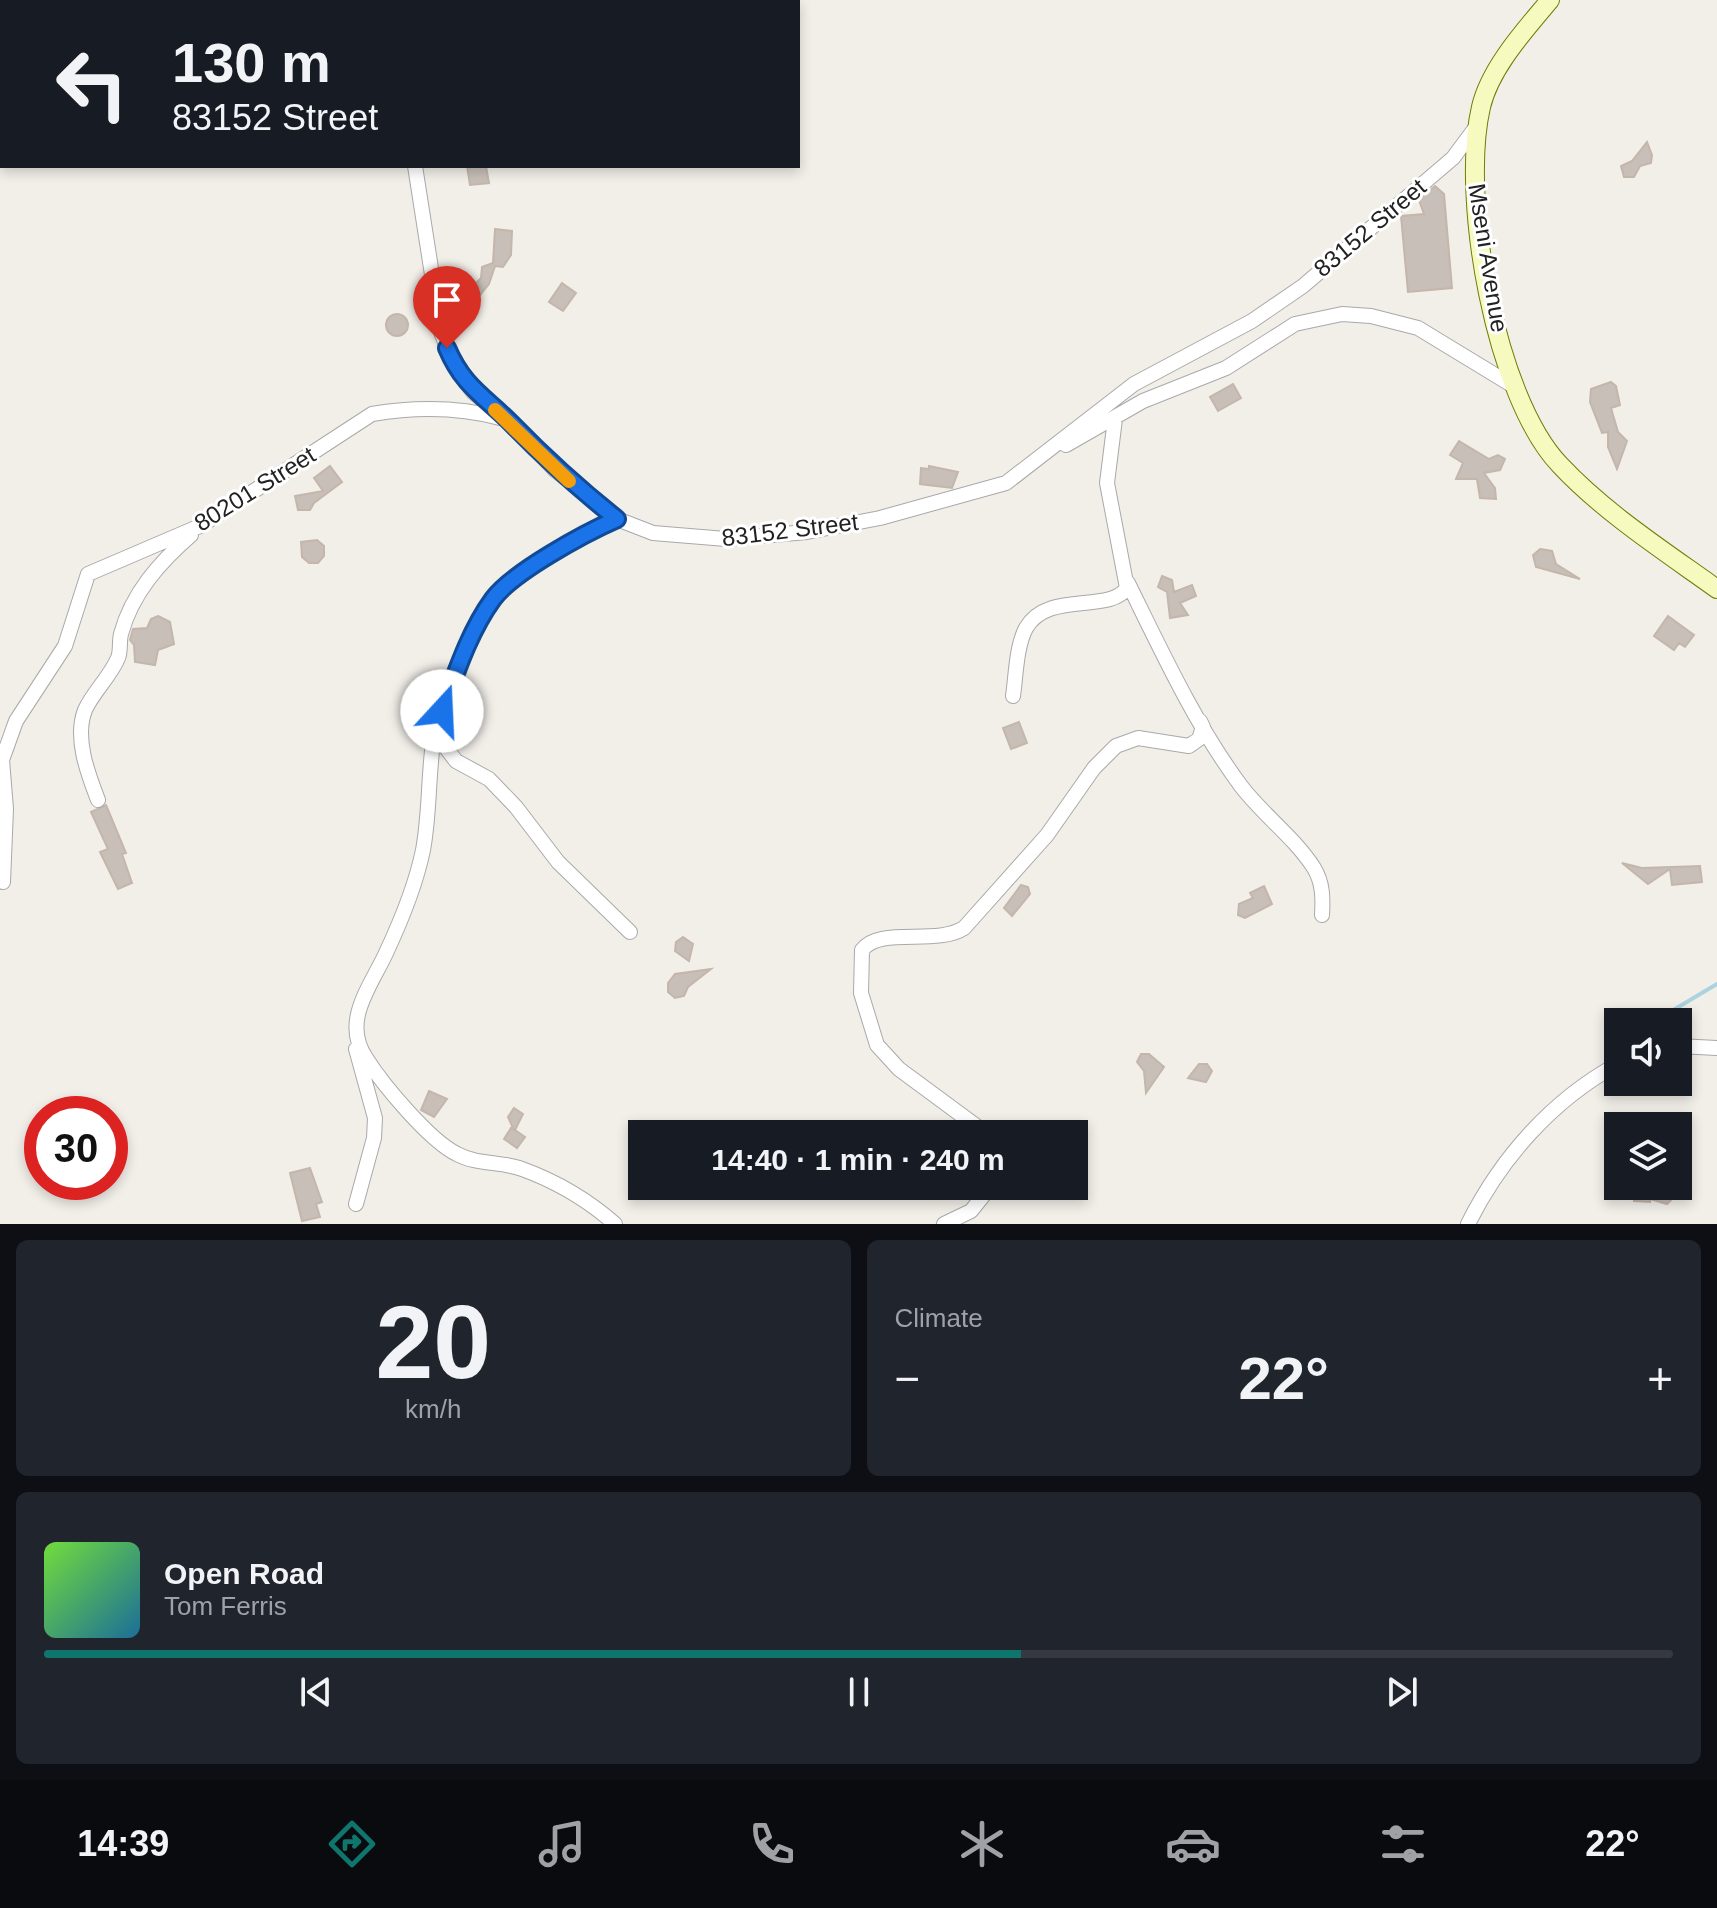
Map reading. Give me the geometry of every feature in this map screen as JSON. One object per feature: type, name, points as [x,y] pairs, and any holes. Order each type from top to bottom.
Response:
[{"type":"street","name":"Mseni Avenue","points":[[1550,0],[1501,65],[1482,104],[1474,156],[1480,231],[1490,297],[1515,387],[1526,418],[1559,465],[1628,523],[1717,589]]},
{"type":"street","name":"83152 Street","points":[[415,168],[441,332],[454,365],[473,392],[508,420],[555,470],[617,519],[653,533],[690,539],[807,532],[983,492],[1006,483],[1051,452],[1134,384],[1252,321],[1303,286],[1453,158],[1479,123]]},
{"type":"street","name":"83152 Street","points":[[1051,452],[1143,401],[1226,368],[1295,324],[1342,314],[1371,316],[1418,328],[1515,387]]},
{"type":"street","name":"80201 Street","points":[[3,882],[6,809],[2,760],[16,721],[65,646],[88,574],[200,526],[372,414],[403,409],[455,410],[508,420]]},
{"type":"street","points":[[968,1120],[899,1069],[877,1045],[861,993],[862,950],[873,941],[935,939],[953,935],[964,928],[1047,835],[1094,768],[1111,750],[1138,738],[1189,746],[1199,739],[1203,727],[1128,583],[1107,483],[1115,419]]},
{"type":"street","points":[[356,1204],[375,1128],[371,1099],[356,1058],[361,1001],[372,974],[385,956],[423,850],[434,732],[457,669],[495,596],[554,554],[617,519]]},
{"type":"street","points":[[98,800],[85,766],[85,711],[119,656],[121,635],[138,595],[162,561],[200,526]]},
{"type":"street","points":[[1013,696],[1023,636],[1032,620],[1064,605],[1118,596],[1128,583]]},
{"type":"street","points":[[1200,721],[1242,788],[1279,825],[1314,869],[1323,891],[1322,915]]},
{"type":"street","points":[[434,732],[456,761],[489,779],[516,807],[558,862],[630,932]]},
{"type":"street","points":[[356,1041],[388,1088],[436,1141],[470,1160],[521,1169],[594,1206],[615,1224]]},
{"type":"street","points":[[1692,1047],[1717,1048]]},
{"type":"street","points":[[1468,1224],[1485,1189],[1515,1147],[1572,1096],[1604,1074]]},
{"type":"street","points":[[944,1224],[971,1211],[980,1200]]},
{"type":"building","points":[[1647,142],[1652,155],[1651,163],[1640,166],[1634,177],[1624,177],[1621,166],[1632,161]]},
{"type":"building","points":[[467,168],[486,168],[489,183],[470,185]]},
{"type":"building","points":[[1435,186],[1444,194],[1452,288],[1408,292],[1401,216],[1424,214],[1419,200]]},
{"type":"building","points":[[495,229],[512,231],[511,255],[503,267],[495,266],[489,284],[480,295],[471,288],[481,278],[482,267],[493,263]]},
{"type":"building","points":[[562,283],[576,293],[563,311],[549,302]]},
{"type":"building","points":[[397,314],[408,325],[397,336],[386,325]]},
{"type":"building","points":[[1611,382],[1616,386],[1620,405],[1611,408],[1618,432],[1627,441],[1617,469],[1608,447],[1608,432],[1602,433],[1590,402],[1591,389]]},
{"type":"building","points":[[1233,384],[1241,398],[1218,411],[1210,397]]},
{"type":"building","points":[[1459,441],[1489,459],[1498,455],[1505,459],[1500,470],[1484,473],[1495,488],[1496,499],[1480,498],[1477,479],[1456,479],[1463,463],[1450,455]]},
{"type":"building","points":[[330,466],[342,482],[314,503],[310,510],[298,510],[295,496],[323,491],[314,478]]},
{"type":"building","points":[[929,466],[958,472],[952,488],[920,484],[921,468],[929,469]]},
{"type":"building","points":[[317,540],[324,546],[324,556],[318,563],[309,563],[302,557],[301,542]]},
{"type":"building","points":[[1540,549],[1552,551],[1556,564],[1580,579],[1536,567],[1533,555]]},
{"type":"building","points":[[1162,576],[1172,580],[1174,592],[1192,585],[1196,596],[1180,603],[1188,615],[1170,618],[1167,592],[1158,587]]},
{"type":"building","points":[[158,616],[170,622],[174,644],[158,650],[155,665],[135,662],[134,645],[130,640],[133,629],[147,628],[151,619]]},
{"type":"building","points":[[1668,616],[1694,635],[1685,647],[1679,643],[1674,650],[1654,636]]},
{"type":"building","points":[[1019,722],[1027,743],[1011,749],[1003,728]]},
{"type":"building","points":[[106,805],[126,853],[122,854],[132,883],[118,889],[100,852],[108,849],[91,812]]},
{"type":"building","points":[[1622,863],[1642,868],[1700,866],[1702,882],[1672,885],[1670,869],[1648,884]]},
{"type":"building","points":[[1021,885],[1028,887],[1030,894],[1012,916],[1004,908]]},
{"type":"building","points":[[1264,886],[1272,904],[1245,918],[1238,915],[1239,904],[1253,898],[1250,893]]},
{"type":"building","points":[[683,937],[693,944],[689,961],[675,951],[676,942]]},
{"type":"building","points":[[711,969],[688,987],[684,996],[675,998],[668,992],[668,983],[675,974]]},
{"type":"building","points":[[1141,1054],[1149,1054],[1164,1067],[1146,1093],[1144,1071],[1137,1062]]},
{"type":"building","points":[[1199,1064],[1207,1064],[1212,1071],[1206,1082],[1188,1078]]},
{"type":"building","points":[[429,1091],[447,1099],[434,1117],[421,1110]]},
{"type":"building","points":[[514,1108],[523,1114],[515,1130],[525,1137],[517,1148],[504,1139],[511,1128],[514,1130],[508,1117]]},
{"type":"building","points":[[310,1168],[322,1202],[316,1204],[320,1217],[302,1221],[290,1173]]},
{"type":"waterway","points":[[1677,1008],[1717,984]]},
{"type":"slow traffic","points":[[495,410],[569,481]]},
{"type":"route","points":[[442,711],[477,625],[495,596],[554,554],[617,519],[555,470],[508,420],[473,392],[454,365],[447,348]]}]
